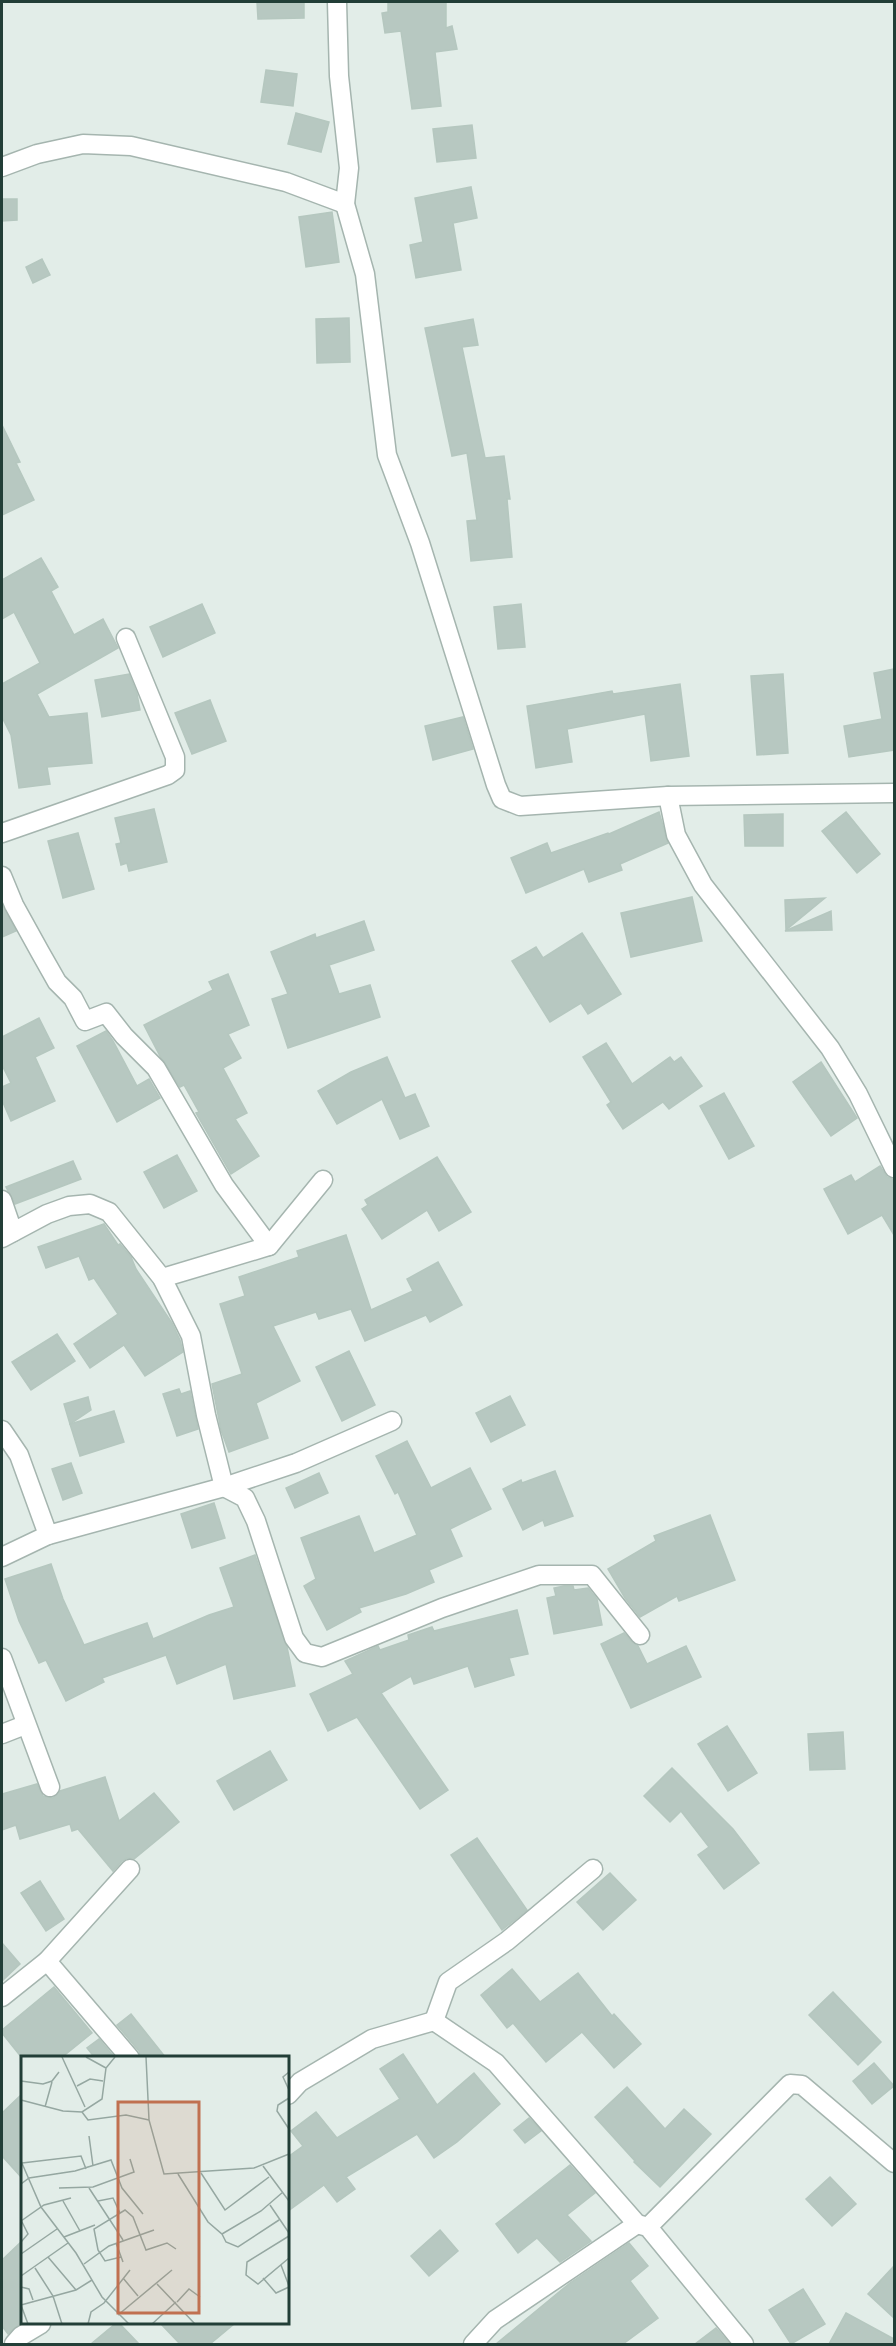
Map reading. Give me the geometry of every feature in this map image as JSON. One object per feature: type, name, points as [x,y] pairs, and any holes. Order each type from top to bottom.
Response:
[{"type":"street","points":[[337,2],[339,76],[349,168],[345,204],[365,274],[387,455],[420,543],[502,799],[520,806],[668,796],[894,793]]},
{"type":"street","points":[[2,167],[37,154],[83,144],[130,146],[286,182],[345,204]]},
{"type":"street","points":[[2,833],[168,776],[175,770],[175,757],[126,638]]},
{"type":"street","points":[[668,796],[676,835],[703,885],[830,1048],[858,1094],[894,1168]]},
{"type":"street","points":[[2,876],[14,905],[57,982],[73,998],[85,1021],[106,1013],[124,1036],[156,1068],[224,1185],[269,1246]]},
{"type":"street","points":[[162,1278],[269,1246],[323,1180]]},
{"type":"street","points":[[2,1200],[7,1235],[47,1214],[69,1206],[90,1204],[109,1212],[162,1278],[191,1336],[206,1415],[224,1487],[245,1498],[256,1521],[294,1638],[305,1653],[322,1657],[442,1608],[539,1575],[592,1575],[640,1635]]},
{"type":"street","points":[[2,1557],[48,1535],[224,1487],[296,1463],[392,1420]]},
{"type":"street","points":[[2,1430],[19,1455],[48,1535]]},
{"type":"street","points":[[2,1658],[50,1787]]},
{"type":"street","points":[[2,1734],[26,1725]]},
{"type":"street","points":[[2,1997],[47,1961],[130,1869]]},
{"type":"street","points":[[434,2021],[448,1982],[507,1941],[593,1869]]},
{"type":"street","points":[[47,1961],[128,2056]]},
{"type":"street","points":[[290,2093],[300,2082],[372,2040],[434,2021]]},
{"type":"street","points":[[434,2021],[496,2063],[642,2225],[744,2344]]},
{"type":"street","points":[[472,2344],[495,2320],[642,2225],[790,2084],[802,2085],[894,2163]]},
{"type":"street","points":[[14,2344],[21,2336],[39,2325]]},
{"type":"building","points":[[257,2],[304,2],[304,18],[258,19]]},
{"type":"building","points":[[388,2],[446,2],[446,28],[452,26],[457,49],[435,52],[441,106],[412,109],[401,31],[385,33],[382,13],[388,12]]},
{"type":"building","points":[[266,70],[297,74],[293,106],[261,102]]},
{"type":"building","points":[[296,113],[329,122],[321,152],[288,144]]},
{"type":"building","points":[[472,125],[476,158],[437,162],[433,129]]},
{"type":"building","points":[[471,187],[477,218],[453,223],[461,270],[416,278],[410,245],[423,242],[415,198]]},
{"type":"building","points":[[2,199],[17,199],[17,220],[2,221]]},
{"type":"building","points":[[332,212],[339,262],[306,267],[299,217]]},
{"type":"building","points":[[42,259],[50,275],[33,283],[26,267]]},
{"type":"building","points":[[349,318],[350,362],[317,363],[316,319]]},
{"type":"building","points":[[473,319],[478,345],[462,347],[485,458],[504,456],[510,499],[507,499],[512,557],[471,561],[467,521],[477,520],[467,453],[452,456],[425,328]]},
{"type":"building","points":[[2,425],[20,462],[16,463],[34,500],[2,515]]},
{"type":"building","points":[[41,558],[58,587],[51,591],[74,635],[103,619],[118,648],[37,694],[49,717],[87,713],[92,763],[47,767],[50,784],[19,788],[11,735],[2,717],[2,684],[40,663],[14,612],[2,619],[2,580]]},
{"type":"building","points":[[202,604],[215,633],[163,657],[150,627]]},
{"type":"building","points":[[521,604],[525,647],[498,649],[494,607]]},
{"type":"building","points":[[894,669],[894,750],[849,757],[844,726],[882,719],[874,673]]},
{"type":"building","points":[[129,674],[137,694],[140,710],[102,717],[95,680]]},
{"type":"building","points":[[783,674],[788,753],[757,755],[751,676]]},
{"type":"building","points":[[680,684],[689,756],[651,761],[645,714],[567,729],[572,762],[536,768],[527,706],[612,691],[613,694]]},
{"type":"building","points":[[210,700],[226,741],[192,754],[175,713]]},
{"type":"building","points":[[463,717],[473,749],[433,760],[425,726]]},
{"type":"building","points":[[154,809],[167,862],[129,871],[127,863],[121,865],[116,844],[121,843],[115,818]]},
{"type":"building","points":[[659,812],[668,843],[620,864],[622,870],[589,882],[584,869],[526,893],[511,858],[547,843],[551,853],[609,834]]},
{"type":"building","points":[[846,812],[880,854],[857,873],[822,831]]},
{"type":"building","points":[[783,814],[783,846],[745,846],[744,815]]},
{"type":"building","points":[[78,833],[94,889],[63,898],[48,841]]},
{"type":"building","points":[[692,897],[702,941],[631,957],[621,913]]},
{"type":"building","points":[[825,898],[786,930],[785,900]]},
{"type":"building","points":[[2,904],[16,931],[2,937]]},
{"type":"building","points":[[831,911],[832,930],[785,931]]},
{"type":"building","points":[[364,921],[374,950],[329,965],[339,994],[370,985],[380,1017],[288,1048],[272,999],[288,994],[271,952],[315,934],[316,938]]},
{"type":"building","points":[[582,933],[621,994],[588,1014],[581,1003],[550,1022],[512,961],[536,947],[543,958]]},
{"type":"building","points":[[228,974],[249,1025],[228,1034],[241,1058],[223,1068],[247,1113],[235,1119],[259,1156],[231,1174],[196,1113],[199,1112],[184,1085],[180,1087],[144,1025],[213,990],[209,982]]},
{"type":"building","points":[[39,1018],[54,1048],[35,1057],[55,1101],[11,1121],[2,1100],[2,1087],[11,1083],[2,1065],[2,1037]]},
{"type":"building","points":[[106,1031],[137,1086],[149,1079],[160,1098],[117,1122],[77,1046]]},
{"type":"building","points":[[606,1043],[632,1084],[670,1057],[674,1062],[681,1057],[702,1086],[669,1109],[663,1102],[623,1129],[607,1105],[611,1102],[583,1057]]},
{"type":"building","points":[[387,1057],[405,1098],[415,1094],[429,1126],[400,1139],[382,1099],[337,1124],[318,1091],[351,1072]]},
{"type":"building","points":[[821,1062],[857,1118],[831,1136],[793,1082]]},
{"type":"building","points":[[724,1093],[754,1146],[729,1159],[700,1106]]},
{"type":"building","points":[[177,1155],[197,1191],[164,1208],[144,1172]]},
{"type":"building","points":[[437,1157],[471,1212],[439,1231],[427,1210],[382,1239],[362,1209],[368,1205],[365,1200]]},
{"type":"building","points":[[73,1161],[81,1179],[15,1204],[6,1187]]},
{"type":"building","points":[[880,1166],[887,1177],[894,1180],[894,1235],[882,1215],[848,1234],[824,1189],[851,1175],[855,1182]]},
{"type":"building","points":[[104,1224],[118,1245],[120,1244],[131,1257],[180,1340],[183,1352],[145,1376],[124,1345],[90,1368],[74,1344],[118,1314],[94,1278],[89,1280],[79,1256],[46,1268],[38,1247]]},
{"type":"building","points":[[346,1235],[371,1310],[413,1291],[407,1279],[438,1262],[462,1305],[430,1322],[426,1315],[365,1341],[351,1309],[319,1319],[316,1312],[273,1326],[300,1381],[256,1403],[268,1438],[229,1452],[221,1430],[212,1384],[242,1374],[220,1304],[245,1296],[239,1277],[299,1257],[297,1251]]},
{"type":"building","points":[[57,1334],[75,1361],[31,1390],[12,1362]]},
{"type":"building","points":[[349,1351],[375,1405],[342,1421],[316,1367]]},
{"type":"building","points":[[179,1389],[181,1394],[190,1391],[198,1429],[177,1436],[163,1394]]},
{"type":"building","points":[[510,1396],[525,1425],[491,1442],[476,1413]]},
{"type":"building","points":[[88,1397],[91,1410],[70,1424],[64,1404]]},
{"type":"building","points":[[114,1411],[124,1442],[80,1456],[70,1424]]},
{"type":"building","points":[[407,1441],[431,1488],[470,1468],[491,1509],[450,1529],[462,1556],[429,1570],[434,1582],[406,1594],[359,1608],[361,1612],[327,1630],[304,1586],[316,1579],[301,1538],[359,1516],[374,1553],[417,1535],[398,1492],[395,1494],[376,1456]]},
{"type":"building","points":[[71,1463],[82,1493],[63,1500],[52,1469]]},
{"type":"building","points":[[555,1471],[573,1516],[545,1526],[543,1520],[523,1530],[503,1489],[521,1480],[522,1483]]},
{"type":"building","points":[[319,1473],[328,1493],[295,1508],[286,1488]]},
{"type":"building","points":[[214,1503],[225,1538],[192,1548],[181,1514]]},
{"type":"building","points":[[710,1515],[735,1580],[679,1601],[677,1596],[640,1617],[625,1598],[608,1569],[656,1541],[654,1536]]},
{"type":"building","points":[[255,1555],[287,1647],[295,1686],[234,1699],[226,1664],[177,1684],[166,1655],[102,1678],[104,1682],[66,1701],[46,1660],[39,1663],[19,1621],[5,1579],[51,1564],[63,1599],[84,1645],[147,1623],[153,1639],[234,1607],[220,1568]]},
{"type":"building","points":[[573,1586],[574,1590],[588,1588],[597,1599],[602,1625],[554,1634],[547,1598],[556,1596],[554,1588]]},
{"type":"building","points":[[517,1610],[528,1654],[509,1658],[514,1675],[475,1687],[468,1666],[414,1684],[411,1676],[381,1693],[448,1790],[420,1809],[357,1717],[328,1731],[310,1694],[353,1674],[345,1661],[378,1646],[380,1650],[409,1640],[408,1635],[432,1627],[434,1631]]},
{"type":"building","points":[[624,1633],[638,1646],[647,1664],[686,1646],[701,1677],[631,1708],[601,1644]]},
{"type":"building","points":[[727,1726],[757,1773],[728,1791],[698,1744]]},
{"type":"building","points":[[843,1732],[845,1769],[810,1770],[808,1734]]},
{"type":"building","points":[[270,1751],[287,1780],[234,1810],[217,1781]]},
{"type":"building","points":[[672,1768],[733,1829],[759,1863],[724,1889],[698,1855],[709,1847],[681,1811],[670,1822],[644,1796]]},
{"type":"building","points":[[105,1777],[119,1821],[154,1793],[179,1822],[134,1859],[127,1858],[113,1871],[78,1829],[72,1831],[70,1824],[20,1839],[16,1825],[2,1830],[2,1794],[37,1784],[43,1796],[53,1798],[60,1791]]},
{"type":"building","points":[[477,1838],[527,1910],[502,1930],[451,1855]]},
{"type":"building","points":[[610,1873],[636,1900],[603,1930],[577,1902]]},
{"type":"building","points":[[40,1881],[64,1919],[46,1931],[21,1893]]},
{"type":"building","points":[[2,1943],[20,1964],[2,1981]]},
{"type":"building","points":[[512,1969],[540,2002],[578,1973],[612,2016],[614,2014],[641,2044],[614,2068],[582,2032],[546,2062],[513,2023],[507,2028],[481,1995]]},
{"type":"building","points":[[54,1987],[92,2033],[63,2056],[21,2057],[2,2030]]},
{"type":"building","points":[[833,1992],[881,2042],[858,2065],[809,2015]]},
{"type":"building","points":[[131,2014],[164,2056],[140,2056],[139,2051],[117,2025]]},
{"type":"building","points":[[99,2039],[113,2056],[93,2056],[87,2048]]},
{"type":"building","points":[[403,2054],[437,2105],[474,2073],[500,2104],[457,2142],[434,2158],[417,2134],[346,2177],[355,2189],[337,2202],[324,2185],[290,2210],[290,2156],[303,2146],[291,2131],[316,2112],[337,2138],[400,2099],[380,2069]]},
{"type":"building","points":[[874,2063],[894,2086],[872,2104],[853,2081]]},
{"type":"building","points":[[627,2087],[665,2129],[684,2109],[711,2134],[660,2187],[634,2162],[595,2117]]},
{"type":"building","points":[[21,2095],[21,2177],[2,2156],[2,2113]]},
{"type":"building","points":[[529,2118],[541,2131],[525,2143],[514,2130]]},
{"type":"building","points":[[570,2165],[595,2193],[567,2215],[591,2241],[560,2262],[537,2238],[518,2253],[496,2224]]},
{"type":"building","points":[[830,2177],[856,2204],[832,2226],[806,2199]]},
{"type":"building","points":[[440,2230],[458,2251],[429,2276],[411,2256]]},
{"type":"building","points":[[21,2242],[21,2323],[8,2334],[2,2326],[2,2260]]},
{"type":"building","points":[[629,2243],[648,2266],[630,2281],[658,2318],[623,2344],[496,2344],[570,2283]]},
{"type":"building","points":[[894,2266],[894,2318],[868,2294]]},
{"type":"building","points":[[803,2289],[825,2324],[791,2344],[769,2310]]},
{"type":"building","points":[[846,2313],[894,2339],[894,2344],[829,2344]]},
{"type":"building","points":[[114,2325],[121,2325],[139,2344],[91,2344]]},
{"type":"building","points":[[162,2325],[233,2325],[210,2344],[180,2344]]},
{"type":"building","points":[[716,2328],[730,2344],[695,2344]]}]
